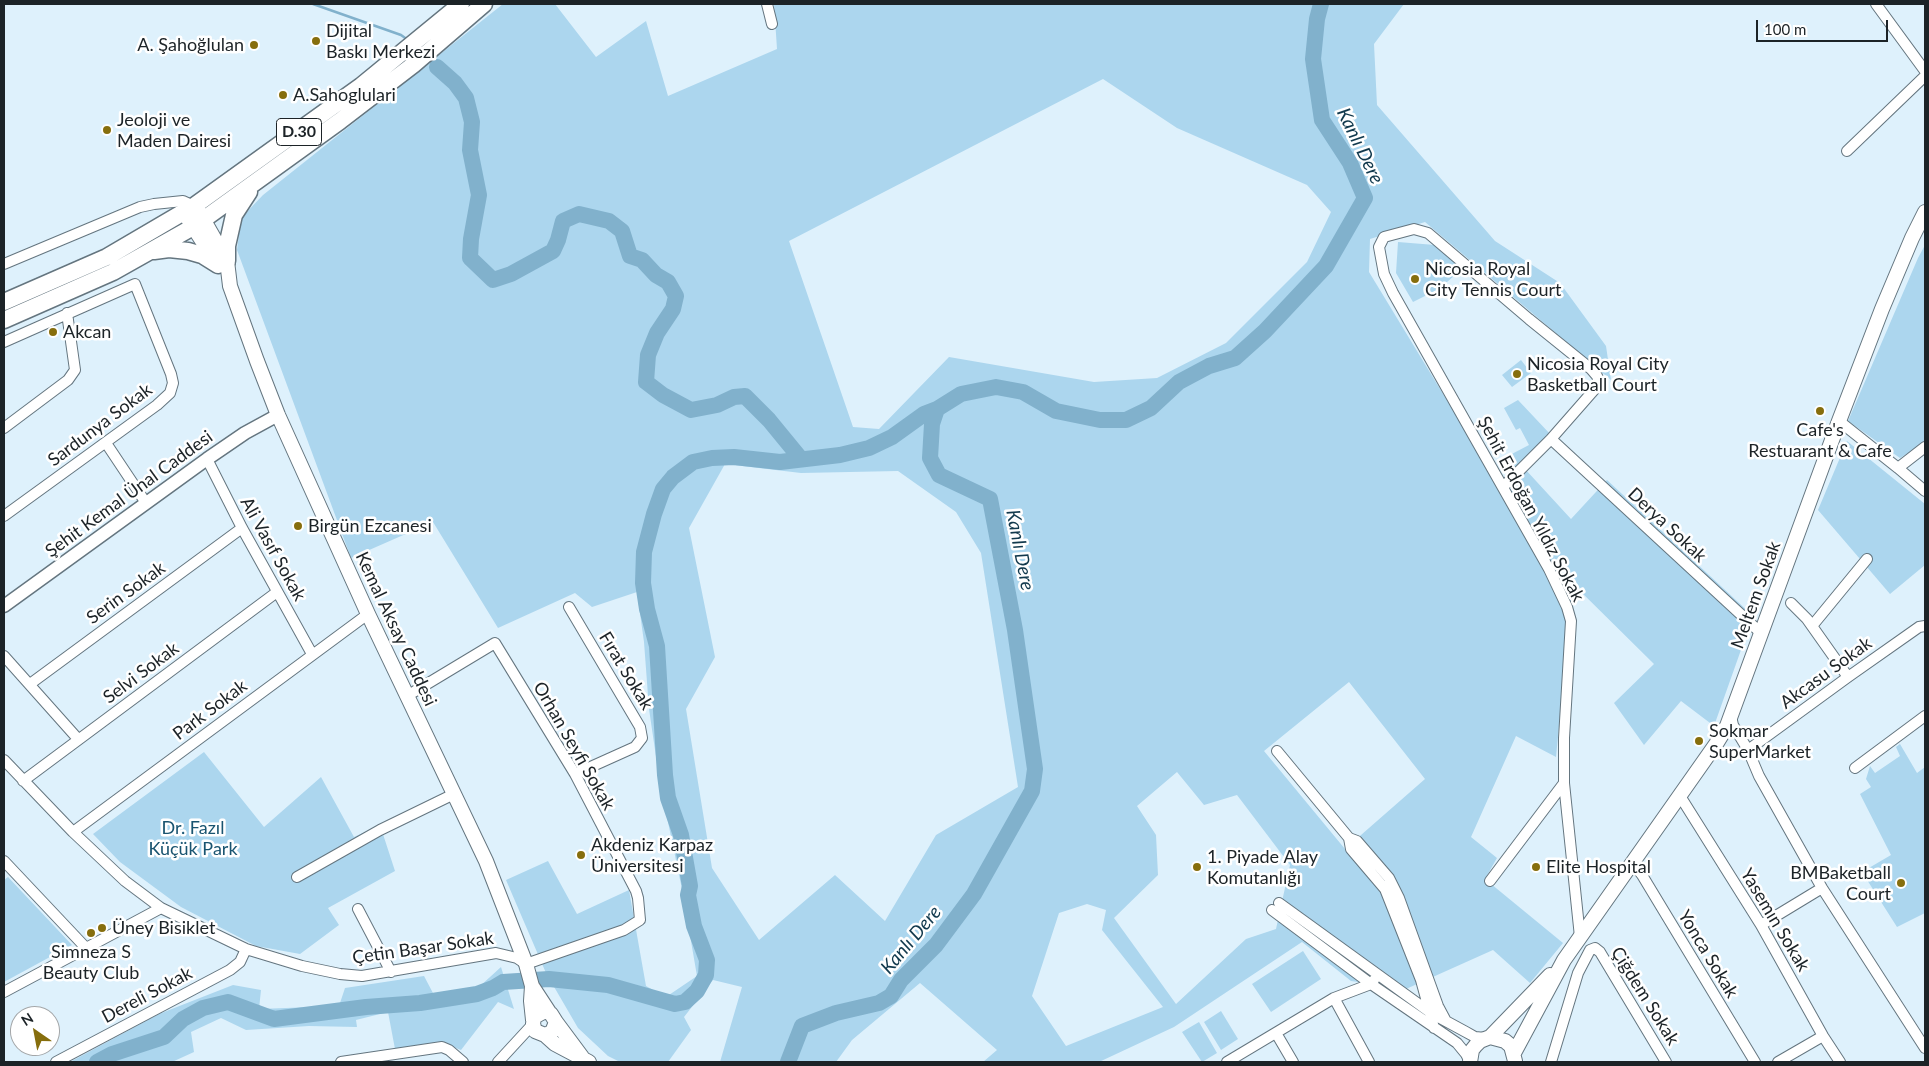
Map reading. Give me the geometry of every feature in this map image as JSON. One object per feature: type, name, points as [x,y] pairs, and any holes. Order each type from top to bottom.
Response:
[{"type":"highway","name":"D.30","points":[[4,320],[113,272],[198,223],[260,180],[413,65],[430,40],[461,4]]},
{"type":"highway","name":"D.30","points":[[4,302],[107,257],[189,209],[353,92],[400,54],[430,40],[484,4]]},
{"type":"highway","points":[[152,251],[169,249],[188,251],[223,263],[234,215],[243,199],[260,180]]},
{"type":"main road","name":"Kemal Aksay Caddesi","points":[[189,209],[223,263],[278,415],[368,614],[486,861],[526,964],[532,986],[552,1017],[586,1060]]},
{"type":"main road","name":"Meltem Sokak","points":[[1514,1058],[1564,960],[1716,744],[1731,716],[1882,309],[1925,212]]},
{"type":"main road","name":"Meltem Sokak","points":[[1470,1062],[1472,1050],[1476,1045],[1488,1038],[1564,960]]},
{"type":"main road","name":"Kemal Aksay Caddesi","points":[[532,986],[531,1001],[538,1029]]},
{"type":"main road","points":[[538,1029],[552,1032],[552,1017],[541,1012],[534,1017],[538,1029],[555,1044],[586,1060]]},
{"type":"main road","points":[[1488,1038],[1505,1041],[1511,1046],[1514,1058]]},
{"type":"street","points":[[767,4],[772,24]]},
{"type":"street","points":[[1876,4],[1925,71]]},
{"type":"street","points":[[1847,151],[1925,76]]},
{"type":"street","points":[[4,264],[140,207],[183,202],[189,209]]},
{"type":"street","name":"Şehit Erdoğan Yıldız Sokak","points":[[1550,439],[1599,382],[1591,369],[1428,233],[1414,229],[1384,237],[1379,247],[1384,274],[1393,293],[1549,569],[1567,607],[1571,621],[1564,738],[1564,783],[1580,937]]},
{"type":"street","name":"Sardunya Sokak","points":[[4,516],[106,443],[170,393],[173,383],[171,374],[135,284],[67,313]]},
{"type":"street","points":[[4,342],[67,313],[75,370],[68,380],[4,428]]},
{"type":"street","name":"Şehit Kemal Ünal Caddesi","points":[[4,606],[206,459],[278,415]]},
{"type":"street","points":[[1839,422],[1925,491]]},
{"type":"street","points":[[1502,487],[1550,439]]},
{"type":"street","name":"Derya Sokak","points":[[1550,439],[1762,634]]},
{"type":"street","points":[[106,443],[146,503]]},
{"type":"street","points":[[1898,468],[1925,447]]},
{"type":"street","name":"Ali Vasıf Sokak","points":[[206,459],[312,654]]},
{"type":"street","name":"Serin Sokak","points":[[30,684],[242,528]]},
{"type":"street","points":[[1812,626],[1867,559]]},
{"type":"street","name":"Selvi Sokak","points":[[23,781],[278,592]]},
{"type":"street","points":[[1790,603],[1812,626],[1848,677]]},
{"type":"street","name":"Fırat Sokak","points":[[569,607],[640,728],[642,738],[635,747],[575,774]]},
{"type":"street","name":"Park Sokak","points":[[73,832],[368,614]]},
{"type":"street","name":"Akcasu Sokak","points":[[1746,746],[1919,627],[1925,626]]},
{"type":"street","name":"Orhan Seyfi Sokak","points":[[407,696],[495,643],[575,774],[636,891],[640,920],[624,930],[526,964]]},
{"type":"street","points":[[4,656],[78,740]]},
{"type":"street","points":[[1731,716],[1733,725],[1822,888],[1923,1041]]},
{"type":"street","points":[[1855,768],[1925,716]]},
{"type":"street","points":[[1716,744],[1735,739],[1746,746]]},
{"type":"street","points":[[1277,751],[1349,838],[1351,849],[1374,874],[1390,899],[1421,980],[1434,1028]]},
{"type":"street","name":"Çetin Başar Sokak","points":[[4,760],[73,832],[125,881],[161,908],[246,949],[302,966],[340,974],[362,976],[496,953],[518,958],[526,964]]},
{"type":"street","points":[[1490,881],[1564,783]]},
{"type":"street","points":[[297,877],[380,830],[454,794]]},
{"type":"street","name":"Yasemın Sokak","points":[[1680,796],[1761,925],[1823,1036],[1840,1062]]},
{"type":"street","points":[[1349,838],[1357,841],[1389,878],[1399,898],[1438,1006],[1446,1022]]},
{"type":"street","name":"Yonca Sokak","points":[[1633,863],[1755,1062]]},
{"type":"street","points":[[5,865],[87,949]]},
{"type":"street","points":[[1761,925],[1822,888]]},
{"type":"street","points":[[1470,1062],[1457,1043],[1371,984],[1276,907],[1446,1022],[1475,1036],[1488,1038]]},
{"type":"street","points":[[4,992],[161,908]]},
{"type":"street","points":[[358,909],[392,972]]},
{"type":"street","name":"Çiğdem Sokak","points":[[1551,1062],[1578,973],[1590,950],[1595,948],[1600,952],[1666,1062]]},
{"type":"street","name":"Dereli Sokak","points":[[56,1062],[230,970],[240,962],[246,949]]},
{"type":"street","points":[[1227,1062],[1334,998],[1371,984],[1378,976]]},
{"type":"street","points":[[1334,998],[1370,1062]]},
{"type":"street","points":[[498,1062],[515,1045],[529,1038],[538,1029]]},
{"type":"street","points":[[1276,1033],[1293,1062]]},
{"type":"street","points":[[1778,1062],[1823,1036]]},
{"type":"street","points":[[341,1062],[364,1061],[442,1047],[449,1050],[463,1062]]},
{"type":"green space","points":[[503,4],[555,4],[596,57],[646,21],[668,96],[777,49],[774,4],[1404,4],[1374,44],[1377,105],[1495,241],[1560,283],[1606,346],[1611,380],[1425,222],[1370,239],[1369,272],[1502,491],[1525,469],[1571,519],[1607,480],[1753,616],[1714,726],[1681,701],[1644,745],[1614,703],[1654,664],[1573,584],[1556,757],[1516,736],[1471,837],[1497,858],[1485,879],[1563,943],[1530,983],[1493,950],[1406,989],[1351,981],[1302,942],[1174,1027],[1099,1062],[983,1062],[997,1050],[920,983],[852,1040],[836,1062],[720,1062],[742,987],[713,980],[684,1017],[691,1030],[668,1062],[620,1062],[608,1056],[578,1028],[546,973],[506,880],[548,861],[577,914],[629,890],[646,986],[666,997],[697,976],[682,889],[660,784],[649,709],[644,642],[637,592],[592,607],[575,593],[498,628],[433,522],[351,558],[237,250],[241,218],[263,195]],"holes":[[[1103,79],[1177,128],[1307,185],[1331,212],[1307,262],[1226,343],[1157,378],[1094,382],[949,357],[879,429],[853,427],[789,241]],[[725,464],[801,473],[898,471],[956,512],[981,553],[1018,787],[936,835],[885,921],[835,875],[759,940],[712,868],[686,709],[715,657],[689,528]],[[1349,682],[1425,779],[1345,849],[1264,751]],[[1177,772],[1204,805],[1237,795],[1290,865],[1276,929],[1246,939],[1176,1004],[1114,918],[1158,875],[1156,835],[1137,806]],[[1087,904],[1106,910],[1102,930],[1163,1007],[1066,1046],[1032,996],[1059,913]]]},
{"type":"green space","points":[[1398,242],[1435,245],[1462,269],[1439,289],[1413,302],[1396,273]]},
{"type":"green space","points":[[1925,245],[1925,442],[1900,458],[1848,421]]},
{"type":"green space","name":"Nicosia Royal City Basketball Court","points":[[1521,360],[1531,373],[1512,387],[1502,375]]},
{"type":"green space","points":[[1518,400],[1551,435],[1516,471],[1508,456],[1529,445],[1520,428],[1516,430],[1504,408]]},
{"type":"green space","points":[[1847,441],[1925,504],[1925,565],[1890,594],[1818,510]]},
{"type":"green space","points":[[1900,744],[1917,773],[1925,767],[1925,913],[1897,927],[1862,872],[1891,855],[1860,794],[1871,787],[1866,779],[1870,766],[1875,773],[1900,756],[1896,747]]},
{"type":"green space","name":"Dr. Fazıl Küçük Park","points":[[204,752],[264,827],[321,777],[354,837],[380,825],[395,871],[328,908],[339,925],[300,954],[256,946],[181,907],[120,862],[93,834]]},
{"type":"green space","points":[[8,877],[72,945],[4,982],[4,880]]},
{"type":"green space","points":[[1303,951],[1321,979],[1271,1012],[1252,984]]},
{"type":"green space","points":[[501,967],[514,1009],[498,1002],[461,1050],[443,1043],[395,1049],[388,1012],[356,1020],[357,1027],[309,1026],[246,1030],[221,1018],[191,1032],[194,1052],[172,1062],[70,1062],[159,1014],[233,985],[261,990],[259,1009],[339,1006],[345,988],[424,976],[434,995],[479,987]]},
{"type":"green space","points":[[1221,1011],[1238,1039],[1221,1050],[1204,1022]]},
{"type":"green space","points":[[1199,1022],[1217,1053],[1202,1062],[1182,1032]]},
{"type":"waterway","points":[[313,4],[401,35],[408,40]]},
{"type":"waterway","name":"Kanlı Dere","points":[[788,1062],[802,1026],[836,1013],[879,1003],[891,996],[901,980],[936,945],[974,894],[1032,791],[1035,769],[1015,630],[990,499],[939,475],[930,458],[932,424],[937,409],[961,394],[996,387],[1023,392],[1056,411],[1100,420],[1126,420],[1151,408],[1179,382],[1209,366],[1235,358],[1265,331],[1326,266],[1365,198],[1350,163],[1322,120],[1313,59],[1317,19],[1321,4]]},
{"type":"waterway","points":[[429,59],[437,67]]},
{"type":"waterway","points":[[437,67],[455,83],[466,98],[472,122],[470,150],[479,195],[471,239],[470,258],[493,280],[511,274],[553,251],[563,221],[579,214],[609,221],[622,231],[630,256],[642,260],[656,275],[668,282],[676,296],[673,309],[657,333],[648,355],[646,382],[663,395],[691,410],[717,405],[734,397],[745,396],[769,420],[801,459]]},
{"type":"waterway","points":[[97,1062],[112,1054],[164,1037],[183,1019],[203,1008],[228,1002],[274,1019],[366,1007],[420,1003],[477,994],[503,982],[549,979],[608,985],[675,1004],[685,1002],[697,991],[706,975],[707,960],[694,926],[688,895],[690,886],[681,835],[668,798],[657,646],[647,609],[643,583],[644,552],[663,489],[673,477],[693,462],[712,458],[734,457],[780,462],[840,455],[869,448],[892,437],[924,414],[937,409]]},
{"type":"place","name":"Dijital Baskı Merkezi","points":[[316,41]]},
{"type":"place","name":"A. Şahoğlulan","points":[[254,45]]},
{"type":"place","name":"A.Sahoglulari","points":[[283,95]]},
{"type":"place","name":"Jeoloji ve Maden Dairesi","points":[[107,130]]},
{"type":"place","name":"Nicosia Royal City Tennis Court","points":[[1415,279]]},
{"type":"place","name":"Akcan","points":[[53,332]]},
{"type":"place","name":"Nicosia Royal City Basketball Court","points":[[1517,374]]},
{"type":"place","name":"Cafe's Restuarant & Cafe","points":[[1820,411]]},
{"type":"place","name":"Birgün Ezcanesi","points":[[298,526]]},
{"type":"place","name":"Sokmar SuperMarket","points":[[1699,741]]},
{"type":"place","name":"Akdeniz Karpaz Üniversitesi","points":[[581,855]]},
{"type":"place","name":"1. Piyade Alay Komutanlığı","points":[[1197,867]]},
{"type":"place","name":"Elite Hospital","points":[[1536,867]]},
{"type":"place","name":"BMBaketball Court","points":[[1901,883]]},
{"type":"place","name":"Üney Bisiklet","points":[[102,928]]},
{"type":"place","name":"Simneza S Beauty Club","points":[[91,933]]}]
